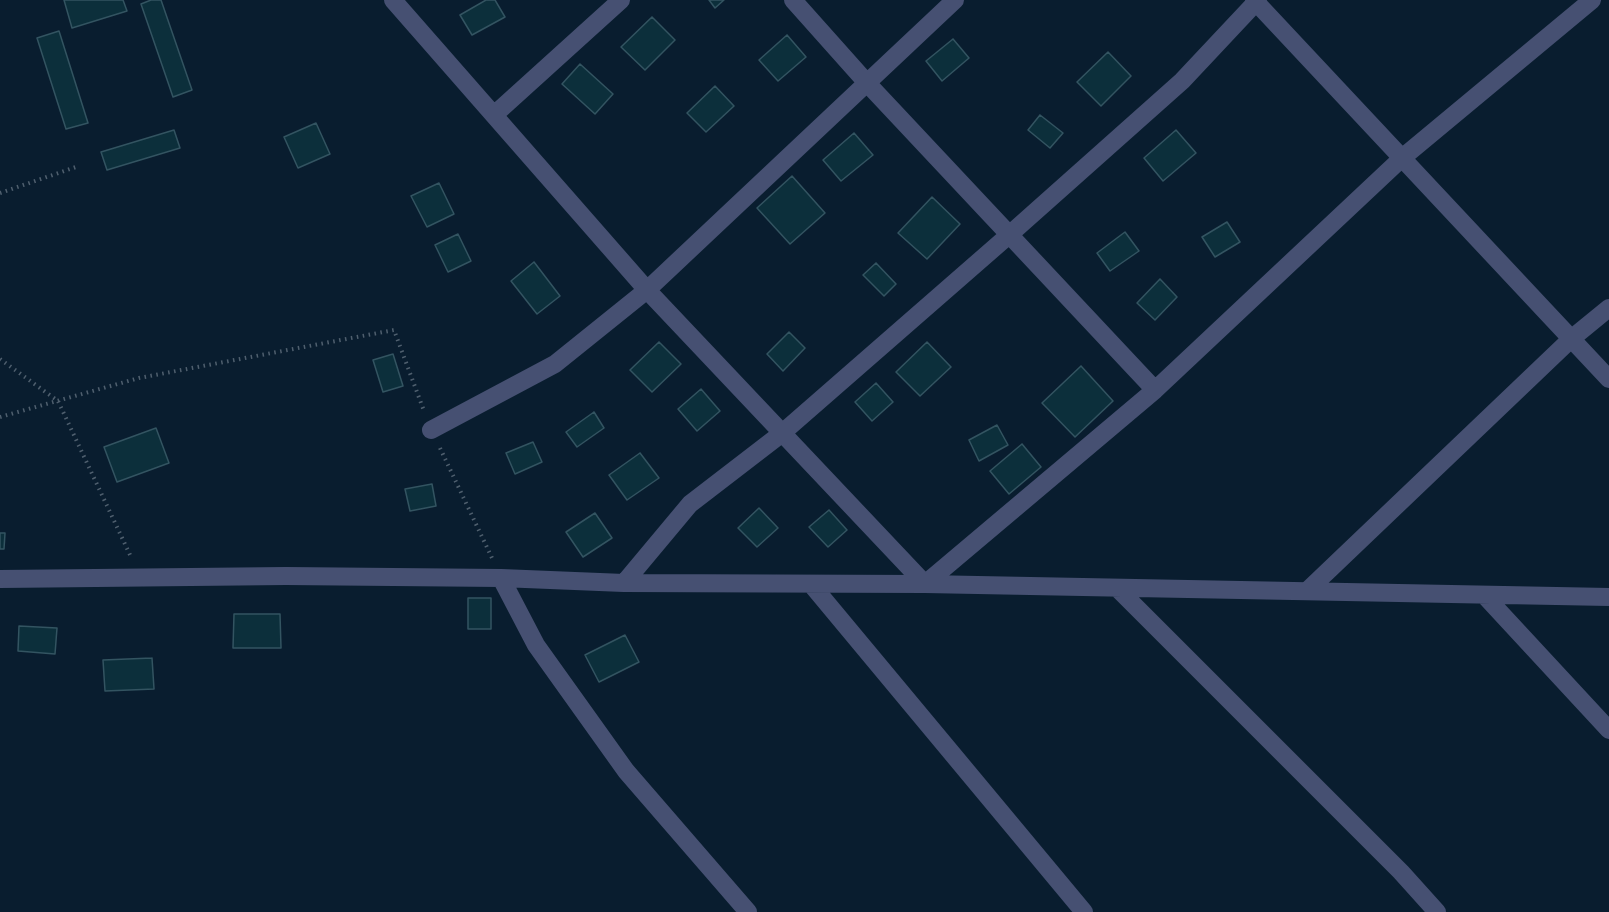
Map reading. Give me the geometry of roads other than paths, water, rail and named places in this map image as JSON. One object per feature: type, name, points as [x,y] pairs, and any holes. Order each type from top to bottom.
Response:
[{"type":"street","points":[[393,0],[647,290],[925,584]]},
{"type":"street","points":[[494,115],[621,0]]},
{"type":"street","points":[[793,0],[867,83],[1155,390]]},
{"type":"street","points":[[431,430],[555,364],[647,290],[956,0]]},
{"type":"street","points":[[925,584],[1155,390],[1402,158],[1592,0]]},
{"type":"street","points":[[624,583],[690,504],[781,434],[1010,235],[1182,81],[1256,1],[1609,379]]},
{"type":"street","points":[[1307,591],[1571,339],[1609,308]]},
{"type":"street","points":[[501,578],[536,645],[626,771],[748,912]]},
{"type":"street","points":[[0,579],[501,578],[624,583],[925,584],[1609,597]]},
{"type":"street","points":[[811,584],[1084,912]]},
{"type":"street","points":[[1117,588],[1393,864],[1437,912]]},
{"type":"street","points":[[1484,595],[1609,730]]}]
